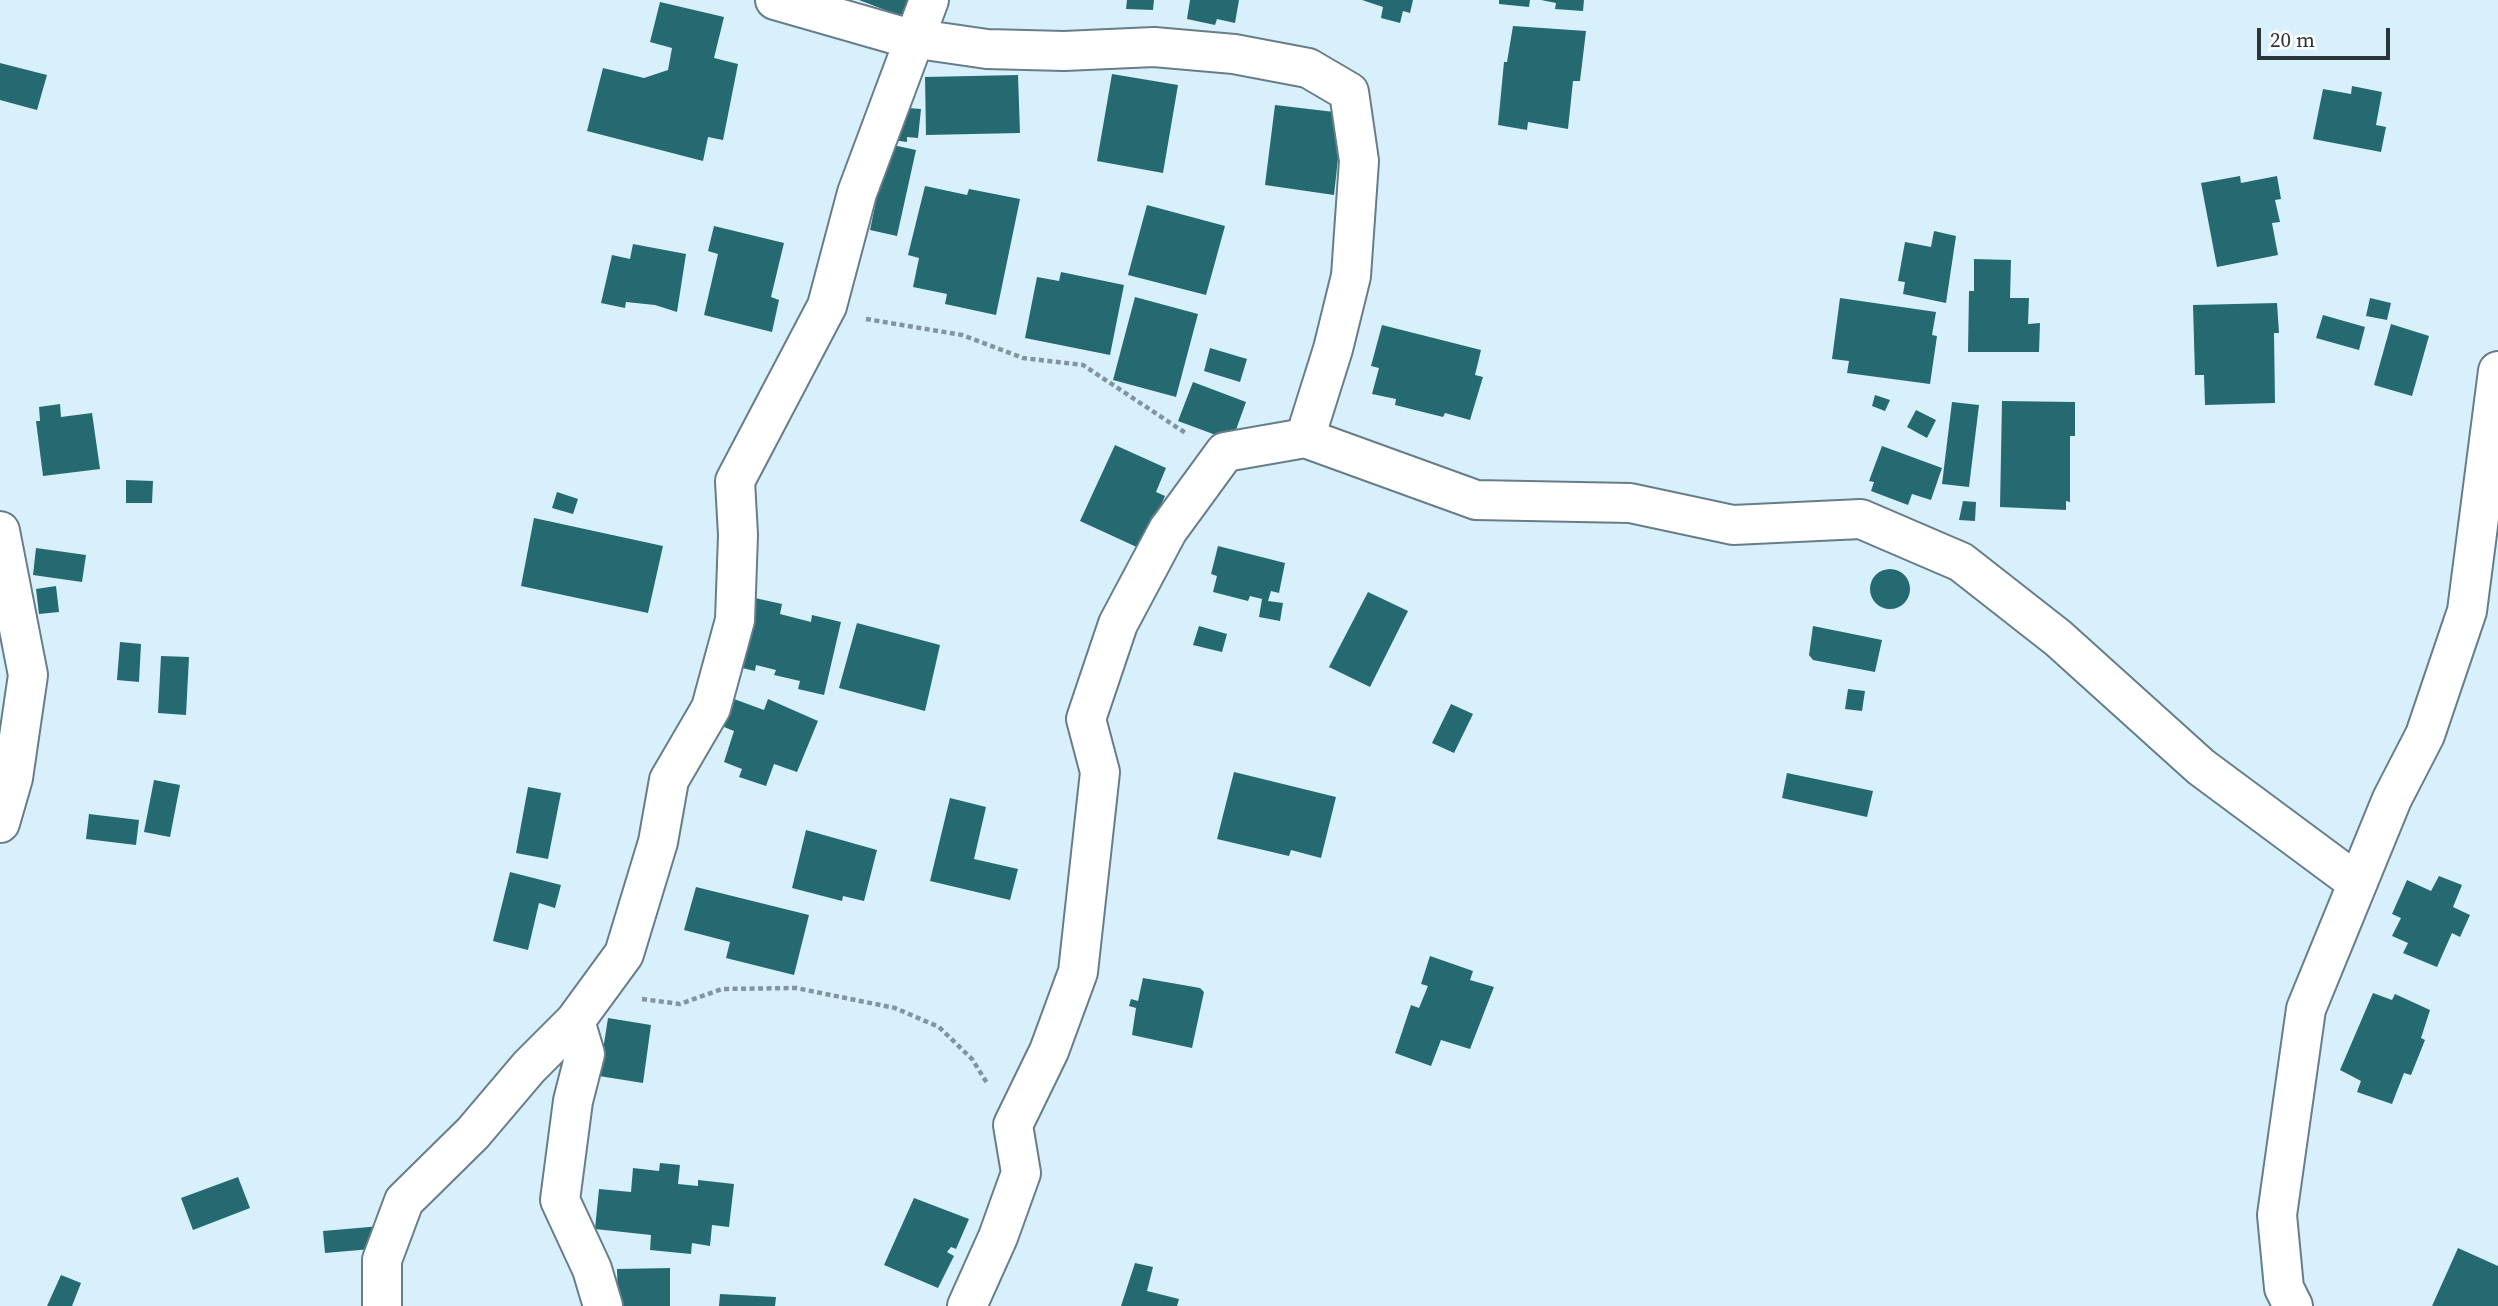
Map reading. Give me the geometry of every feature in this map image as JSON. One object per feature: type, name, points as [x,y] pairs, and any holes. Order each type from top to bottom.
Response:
[{"type":"street","points":[[775,0],[914,39],[987,49],[1064,51],[1154,47],[1234,54],[1308,68],[1349,92],[1359,161],[1351,276],[1334,349],[1305,438]]},
{"type":"street","points":[[382,1306],[382,1260],[404,1201],[474,1133],[529,1067],[575,1021],[624,954],[658,842],[668,780],[711,708],[735,620],[736,481],[824,311],[858,193],[929,0]]},
{"type":"street","points":[[2293,1306],[2284,1288],[2277,1215],[2306,1009],[2392,799],[2426,735],[2467,611],[2492,461],[2498,371]]},
{"type":"street","points":[[967,1306],[998,1237],[1021,1173],[1013,1125],[1049,1051],[1078,972],[1100,772],[1086,719],[1118,624],[1168,530],[1225,452],[1305,438],[1476,500],[1630,503],[1733,525],[1861,519],[1961,562],[2058,638],[2201,768],[2356,882]]},
{"type":"street","points":[[0,531],[28,675],[13,778],[0,823]]},
{"type":"street","points":[[575,1021],[585,1054],[573,1101],[560,1200],[592,1269],[603,1306]]},
{"type":"path","points":[[824,311],[935,329],[1023,358],[1083,365],[1182,432],[1225,452]]},
{"type":"path","points":[[600,987],[645,1000],[680,1004],[722,989],[796,988],[895,1008],[939,1027],[972,1059],[1013,1125]]},
{"type":"building","points":[[859,0],[909,0],[903,17]]},
{"type":"building","points":[[1127,0],[1154,0],[1153,10],[1126,9]]},
{"type":"building","points":[[1190,0],[1239,0],[1235,23],[1217,19],[1215,25],[1187,19]]},
{"type":"building","points":[[1362,0],[1413,0],[1410,13],[1403,11],[1400,23],[1381,18],[1383,7]]},
{"type":"building","points":[[1499,0],[1530,0],[1529,7],[1499,4]]},
{"type":"building","points":[[1541,0],[1584,0],[1583,11],[1555,9],[1556,3]]},
{"type":"building","points":[[660,2],[724,17],[714,58],[738,64],[723,140],[708,137],[703,161],[587,131],[603,68],[644,78],[668,70],[672,48],[650,42]]},
{"type":"building","points":[[1513,26],[1586,31],[1580,81],[1573,81],[1568,129],[1528,122],[1527,130],[1498,125],[1504,62],[1507,62]]},
{"type":"building","points":[[0,63],[47,75],[37,110],[0,100]]},
{"type":"building","points":[[1112,74],[1178,85],[1163,173],[1097,161]]},
{"type":"building","points":[[1018,75],[1020,133],[926,135],[925,77]]},
{"type":"building","points":[[2352,86],[2382,92],[2376,125],[2386,127],[2381,152],[2313,139],[2323,89],[2351,94]]},
{"type":"building","points":[[1275,105],[1343,113],[1334,195],[1265,185]]},
{"type":"building","points":[[908,108],[921,109],[918,138],[907,137],[907,142],[892,140],[894,114],[908,115]]},
{"type":"building","points":[[888,144],[916,150],[897,236],[870,230]]},
{"type":"building","points":[[2240,176],[2241,183],[2277,176],[2281,199],[2275,200],[2280,222],[2272,223],[2278,255],[2217,267],[2201,183]]},
{"type":"building","points":[[925,186],[967,195],[969,189],[1020,199],[996,315],[945,304],[947,294],[913,287],[919,258],[908,255]]},
{"type":"building","points":[[1147,205],[1225,226],[1206,295],[1128,275]]},
{"type":"building","points":[[714,226],[784,243],[771,297],[779,300],[772,332],[704,315],[718,254],[708,251]]},
{"type":"building","points":[[1934,231],[1956,236],[1946,303],[1903,294],[1905,282],[1898,281],[1905,242],[1931,247]]},
{"type":"building","points":[[633,244],[686,254],[677,312],[655,305],[626,302],[625,308],[601,303],[612,255],[630,259]]},
{"type":"building","points":[[1974,259],[2011,260],[2010,298],[2029,298],[2028,324],[2040,323],[2039,352],[1968,352],[1969,291],[1974,291]]},
{"type":"building","points":[[1061,272],[1124,285],[1110,355],[1025,338],[1037,277],[1059,281]]},
{"type":"building","points":[[1135,297],[1198,314],[1176,397],[1113,380]]},
{"type":"building","points":[[1840,298],[1936,312],[1932,335],[1937,336],[1930,384],[1847,373],[1849,361],[1832,359]]},
{"type":"building","points":[[2370,298],[2391,303],[2387,320],[2366,316]]},
{"type":"building","points":[[2277,303],[2279,333],[2274,333],[2275,403],[2205,405],[2204,375],[2195,375],[2193,305]]},
{"type":"building","points":[[2323,315],[2365,327],[2359,350],[2316,338]]},
{"type":"building","points":[[2391,324],[2429,336],[2412,396],[2374,385]]},
{"type":"building","points":[[1382,325],[1481,350],[1475,375],[1483,377],[1470,420],[1445,413],[1443,417],[1395,405],[1396,399],[1372,394],[1379,368],[1371,366]]},
{"type":"building","points":[[1210,348],[1247,359],[1240,382],[1204,371]]},
{"type":"building","points":[[1193,382],[1246,402],[1232,441],[1178,421]]},
{"type":"building","points":[[1875,395],[1890,400],[1885,411],[1872,406]]},
{"type":"building","points":[[2002,401],[2075,402],[2075,436],[2070,436],[2070,502],[2066,501],[2066,510],[2000,507]]},
{"type":"building","points":[[1952,402],[1979,405],[1969,487],[1942,484]]},
{"type":"building","points":[[60,404],[61,417],[92,413],[100,469],[43,476],[36,421],[40,421],[39,407]]},
{"type":"building","points":[[1916,410],[1936,420],[1927,438],[1907,427]]},
{"type":"building","points":[[1115,445],[1166,468],[1156,492],[1165,496],[1141,549],[1080,521]]},
{"type":"building","points":[[1882,446],[1942,468],[1931,500],[1912,494],[1908,505],[1871,491],[1874,482],[1869,481]]},
{"type":"building","points":[[126,480],[153,481],[152,503],[126,503]]},
{"type":"building","points":[[557,492],[578,499],[573,514],[552,508]]},
{"type":"building","points":[[1963,501],[1976,502],[1975,521],[1959,520]]},
{"type":"building","points":[[534,518],[663,546],[648,613],[521,586]]},
{"type":"building","points":[[1218,546],[1285,563],[1279,593],[1271,591],[1268,601],[1283,603],[1280,621],[1259,617],[1262,599],[1250,596],[1248,601],[1213,592],[1217,576],[1211,574]]},
{"type":"building","points":[[36,548],[86,555],[82,582],[33,575]]},
{"type":"building","points":[[1890,569],[1898,570],[1904,575],[1909,581],[1909,597],[1904,603],[1898,608],[1890,609],[1882,608],[1876,603],[1871,597],[1870,589],[1871,581],[1876,575],[1882,570]]},
{"type":"building","points":[[56,586],[59,612],[39,614],[36,589]]},
{"type":"building","points":[[1368,592],[1408,611],[1370,687],[1329,667]]},
{"type":"building","points":[[755,598],[782,604],[780,614],[811,622],[812,615],[841,622],[824,695],[798,689],[800,681],[774,675],[776,670],[756,665],[755,671],[738,667]]},
{"type":"building","points":[[857,623],[940,645],[925,711],[839,688]]},
{"type":"building","points":[[1199,626],[1227,634],[1222,652],[1193,645]]},
{"type":"building","points":[[1813,626],[1882,640],[1875,672],[1813,660],[1809,655]]},
{"type":"building","points":[[120,642],[141,644],[139,682],[117,680]]},
{"type":"building","points":[[161,656],[189,657],[186,715],[158,713]]},
{"type":"building","points":[[1848,689],[1865,691],[1862,711],[1845,709]]},
{"type":"building","points":[[734,699],[764,710],[768,699],[818,721],[797,772],[774,764],[766,786],[739,777],[742,769],[724,762],[734,731],[724,727]]},
{"type":"building","points":[[1451,704],[1473,714],[1454,753],[1432,743]]},
{"type":"building","points":[[1234,772],[1336,797],[1321,858],[1291,850],[1289,856],[1217,839]]},
{"type":"building","points":[[1787,773],[1873,791],[1867,817],[1782,798]]},
{"type":"building","points":[[154,780],[180,785],[170,837],[144,832]]},
{"type":"building","points":[[528,787],[561,793],[548,859],[516,853]]},
{"type":"building","points":[[950,798],[986,807],[974,859],[1018,869],[1010,900],[930,881]]},
{"type":"building","points":[[89,814],[139,820],[136,845],[86,839]]},
{"type":"building","points":[[806,830],[877,850],[864,901],[843,896],[842,901],[792,888]]},
{"type":"building","points":[[510,872],[561,885],[555,908],[539,903],[528,950],[493,941]]},
{"type":"building","points":[[2439,876],[2462,885],[2453,907],[2470,915],[2460,937],[2452,933],[2437,967],[2403,953],[2408,943],[2392,936],[2401,918],[2392,914],[2407,880],[2431,891]]},
{"type":"building","points":[[696,887],[809,915],[794,975],[726,958],[730,942],[684,930]]},
{"type":"building","points":[[1430,956],[1473,971],[1470,980],[1494,987],[1470,1049],[1441,1040],[1431,1066],[1395,1053],[1411,1005],[1419,1008],[1428,986],[1421,984]]},
{"type":"building","points":[[1143,978],[1200,988],[1204,992],[1192,1048],[1132,1035],[1136,1008],[1129,1006],[1131,999],[1138,1001]]},
{"type":"building","points":[[2373,993],[2392,1000],[2395,994],[2430,1010],[2421,1038],[2425,1040],[2411,1075],[2404,1073],[2392,1104],[2357,1092],[2361,1081],[2340,1070]]},
{"type":"building","points":[[608,1018],[651,1025],[643,1083],[599,1076]]},
{"type":"building","points":[[660,1163],[680,1165],[678,1184],[698,1186],[698,1180],[734,1184],[729,1227],[712,1225],[710,1246],[692,1243],[691,1254],[650,1250],[651,1235],[595,1229],[599,1189],[631,1192],[633,1168],[659,1171]]},
{"type":"building","points":[[238,1177],[250,1208],[193,1230],[181,1198]]},
{"type":"building","points":[[914,1198],[969,1219],[956,1249],[951,1247],[947,1252],[954,1256],[938,1288],[884,1265]]},
{"type":"building","points":[[381,1226],[383,1248],[325,1253],[323,1231]]},
{"type":"building","points":[[2458,1248],[2498,1266],[2498,1306],[2432,1306]]},
{"type":"building","points":[[1135,1263],[1153,1267],[1147,1291],[1179,1299],[1177,1306],[1121,1306]]},
{"type":"building","points":[[670,1268],[670,1306],[618,1306],[617,1269]]},
{"type":"building","points":[[61,1275],[81,1283],[72,1306],[47,1306]]},
{"type":"building","points":[[720,1294],[776,1297],[775,1306],[719,1306]]}]
